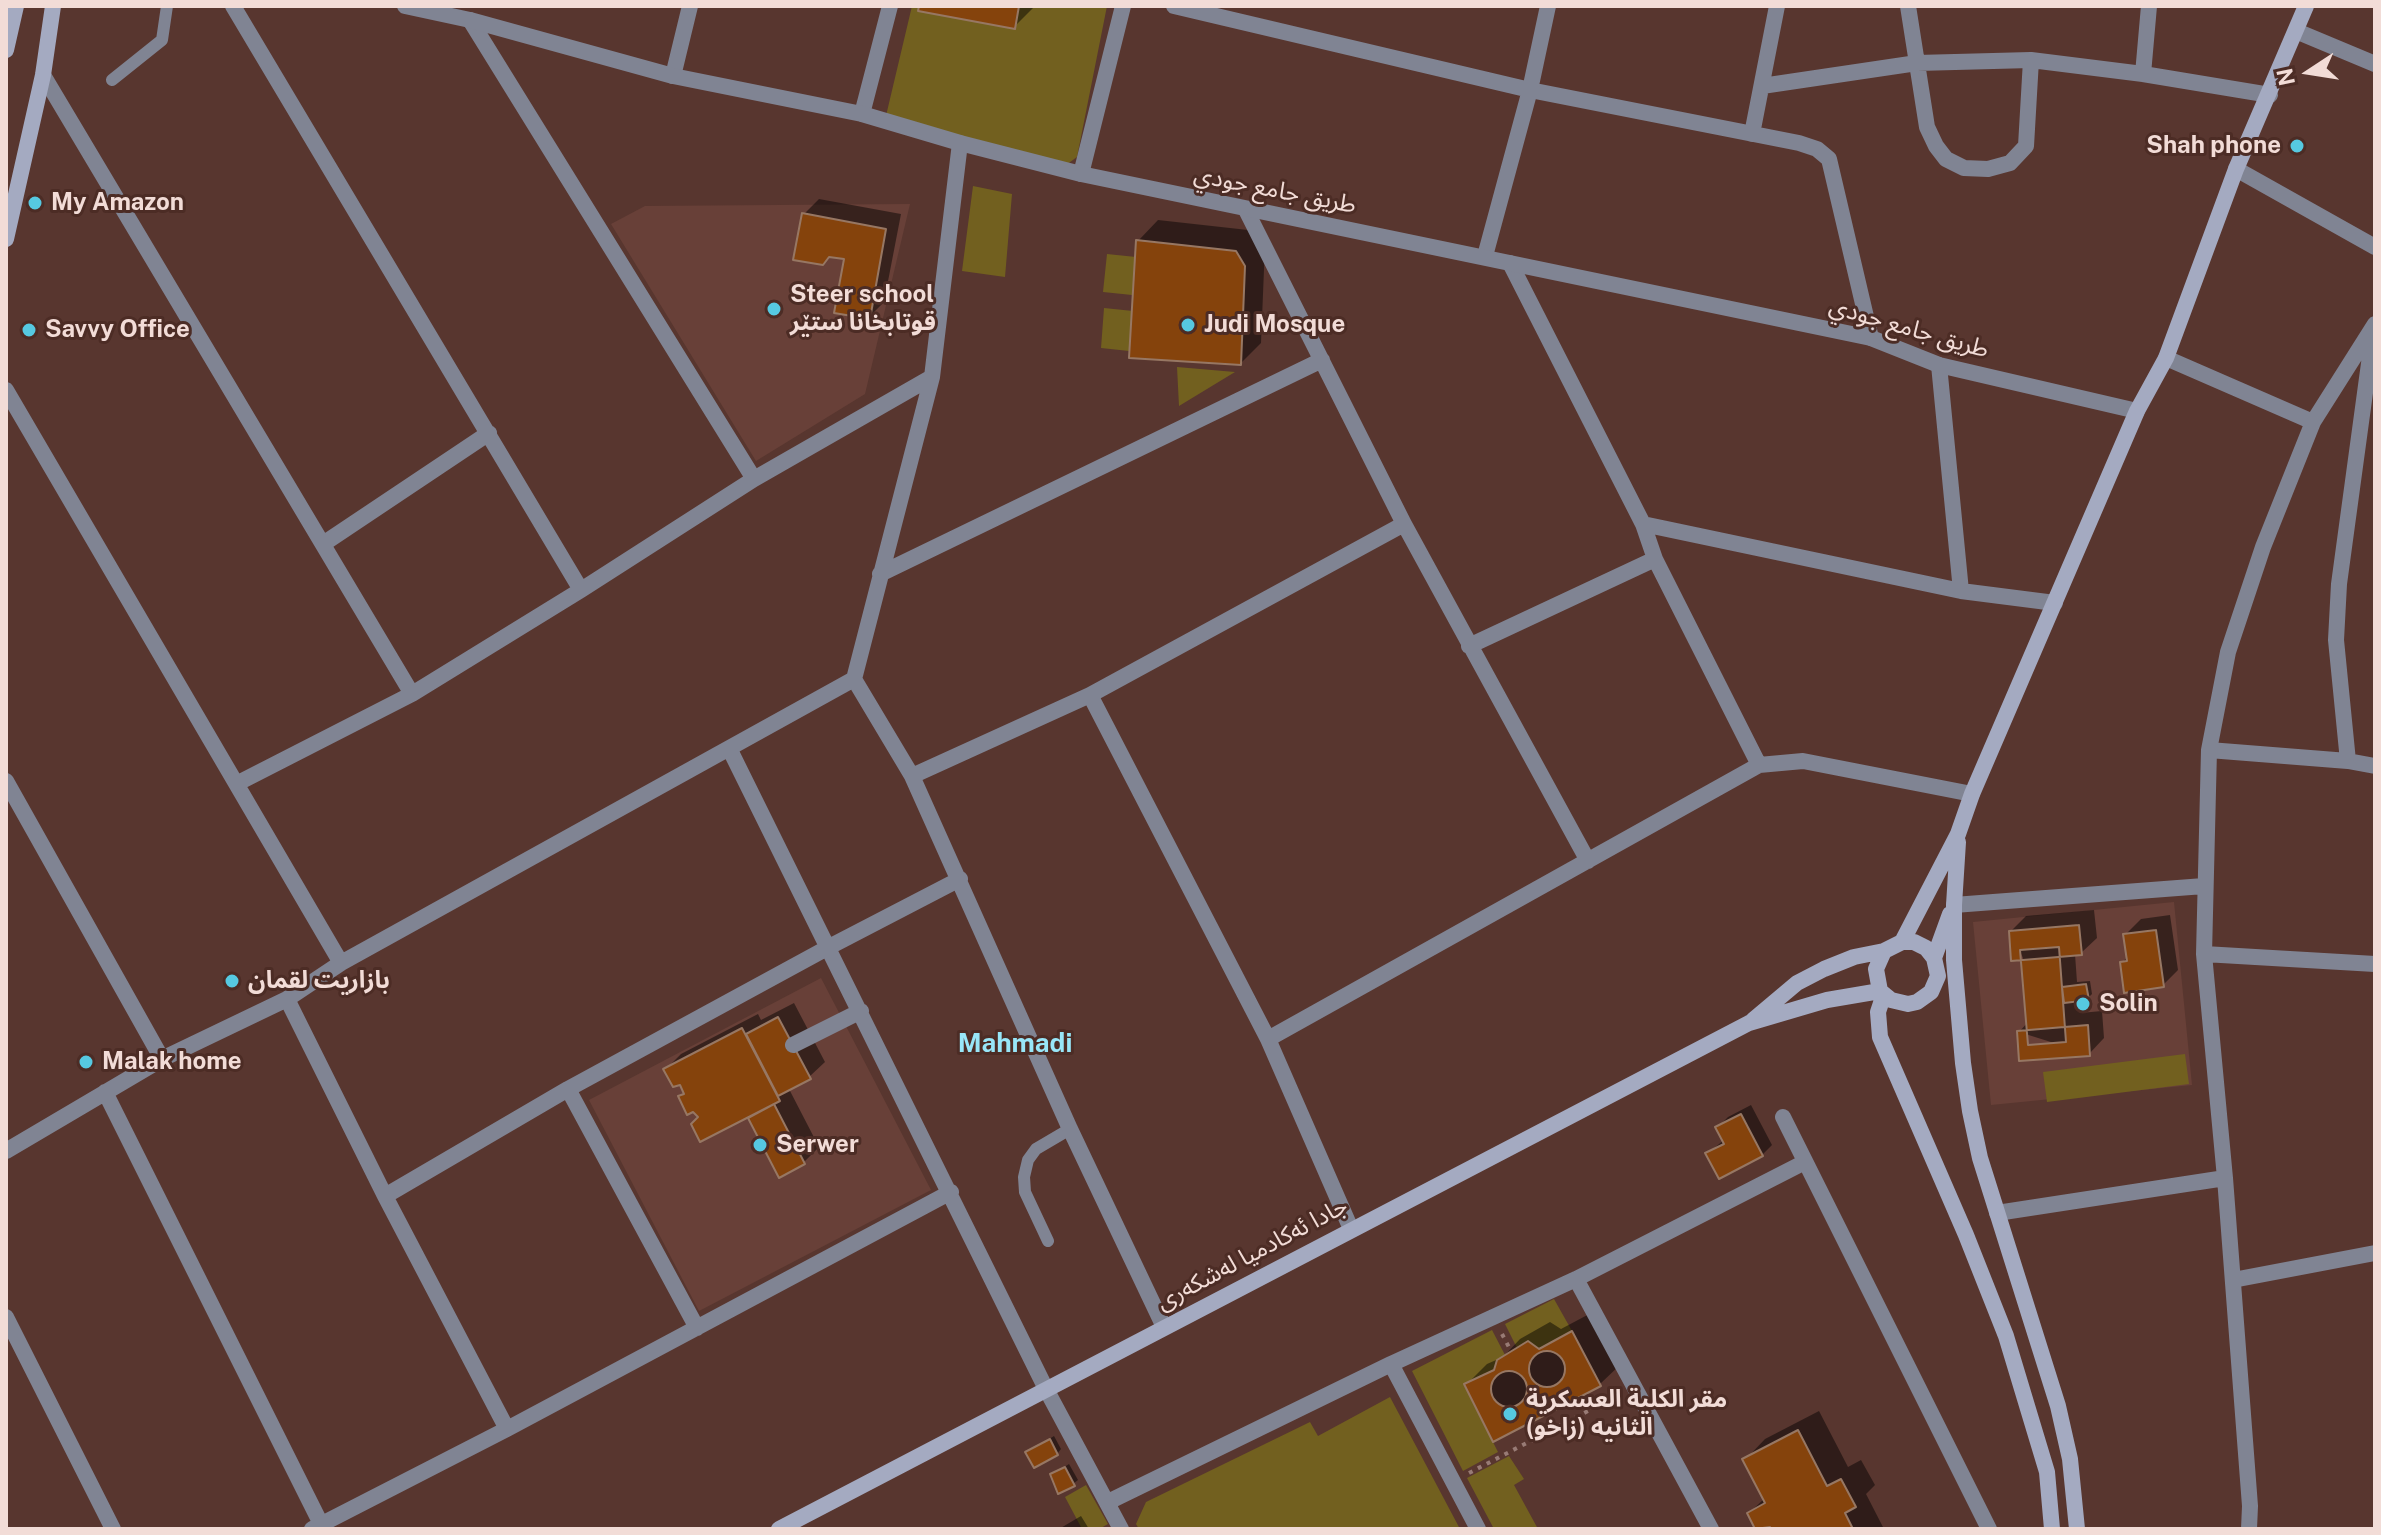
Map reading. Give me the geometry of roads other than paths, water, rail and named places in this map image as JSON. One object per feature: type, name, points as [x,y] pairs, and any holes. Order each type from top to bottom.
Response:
[{"type":"main road","points":[[6,50],[16,6]]},
{"type":"main road","points":[[6,239],[43,75],[53,6]]},
{"type":"main road","points":[[1902,942],[1958,834],[1972,794],[2137,411],[2166,358],[2236,169],[2306,6]]},
{"type":"main road","points":[[1958,834],[1954,905],[1958,1014],[1970,1111],[1980,1158],[2058,1406],[2070,1459],[2077,1529]]},
{"type":"main road","points":[[1934,958],[1954,905]]},
{"type":"main road","points":[[1749,1023],[1797,983],[1854,957],[1884,951],[1902,942],[1914,942],[1926,948],[1934,958],[1944,997],[1958,1014]]},
{"type":"main road","points":[[1884,951],[1876,969],[1882,992],[1878,1012],[1880,1037],[2006,1336],[2047,1472],[2052,1529]]},
{"type":"main road","points":[[1749,1023],[1827,1000],[1882,992],[1899,1003],[1917,1002],[1931,992],[1938,976]]},
{"type":"main road","name":"جادا ئه‌كادميا له‌شكه‌رى","points":[[779,1529],[1749,1023]]},
{"type":"street","points":[[233,6],[581,590]]},
{"type":"street","name":"طريق جامع جودي","points":[[405,6],[470,20],[673,76],[862,114],[1081,174],[1871,338],[1939,365],[2137,411]]},
{"type":"street","points":[[673,76],[690,6]]},
{"type":"street","points":[[862,114],[890,6]]},
{"type":"street","points":[[1081,174],[1123,6]]},
{"type":"street","points":[[1174,6],[1530,90],[1817,149],[1829,159],[1871,338]]},
{"type":"street","points":[[1485,256],[1530,90],[1548,6]]},
{"type":"street","points":[[1752,134],[1777,6]]},
{"type":"street","points":[[1908,6],[1927,127],[1946,159],[1964,168],[1988,169],[2010,163],[2026,146],[2031,60]]},
{"type":"street","points":[[2143,74],[2149,6]]},
{"type":"street","points":[[470,20],[754,479]]},
{"type":"street","points":[[2296,31],[2375,64]]},
{"type":"street","points":[[1762,86],[1917,63],[2031,60],[2270,95]]},
{"type":"street","points":[[43,75],[412,694]]},
{"type":"street","points":[[960,143],[932,377],[854,679],[912,776],[1070,1129],[1164,1327]]},
{"type":"street","points":[[2236,169],[2375,247]]},
{"type":"street","points":[[1246,210],[1404,524],[1588,861]]},
{"type":"street","points":[[1510,263],[1643,524],[1655,559],[1759,765]]},
{"type":"street","points":[[2249,1529],[2250,1506],[2233,1280],[2204,954],[2209,750],[2228,652],[2263,547],[2313,422],[2374,325]]},
{"type":"street","points":[[2348,761],[2336,640],[2339,584],[2374,325]]},
{"type":"street","points":[[2166,358],[2313,422]]},
{"type":"street","points":[[880,574],[1322,360]]},
{"type":"street","points":[[1939,365],[1961,591]]},
{"type":"street","points":[[238,783],[412,694],[754,479],[932,377]]},
{"type":"street","points":[[6,390],[341,963]]},
{"type":"street","points":[[323,544],[489,433]]},
{"type":"street","points":[[912,776],[1090,695],[1404,524]]},
{"type":"street","points":[[1643,524],[1961,591],[2055,603]]},
{"type":"street","points":[[1469,646],[1655,559]]},
{"type":"street","points":[[6,1151],[162,1059],[287,999],[341,963],[854,679]]},
{"type":"street","points":[[1090,695],[1268,1039],[1351,1229]]},
{"type":"street","points":[[730,750],[1046,1389],[1121,1529]]},
{"type":"street","points":[[2209,750],[2375,766]]},
{"type":"street","points":[[1268,1039],[1759,765],[1803,761],[1972,794]]},
{"type":"street","points":[[6,781],[162,1059]]},
{"type":"street","points":[[385,1196],[568,1089],[960,879]]},
{"type":"street","points":[[1954,905],[2204,886]]},
{"type":"street","points":[[2204,954],[2375,964]]},
{"type":"street","points":[[287,999],[385,1196],[507,1429]]},
{"type":"street","points":[[793,1045],[861,1011]]},
{"type":"street","points":[[568,1089],[697,1328]]},
{"type":"street","points":[[105,1092],[317,1527],[951,1192]]},
{"type":"street","points":[[1783,1117],[1989,1529]]},
{"type":"street","points":[[1108,1502],[1391,1364],[1576,1279],[1805,1162]]},
{"type":"street","points":[[1997,1213],[2225,1178]]},
{"type":"street","points":[[2233,1280],[2375,1253]]},
{"type":"street","points":[[1576,1279],[1711,1529]]},
{"type":"street","points":[[6,1317],[113,1529]]},
{"type":"street","points":[[1391,1364],[1478,1529]]},
{"type":"lane","points":[[112,80],[162,40],[167,6]]},
{"type":"lane","points":[[1048,1241],[1025,1192],[1024,1177],[1028,1160],[1036,1149],[1070,1129]]},
{"type":"place","name":"Shah phone","points":[[2297,146]]},
{"type":"place","name":"My Amazon","points":[[35,203]]},
{"type":"place","name":"Steer school قوتابخانا ستێر","points":[[774,309]]},
{"type":"place","name":"Judi Mosque","points":[[1188,325]]},
{"type":"place","name":"Savvy Office","points":[[29,330]]},
{"type":"place","name":"بازاريت لقمان","points":[[232,981]]},
{"type":"place","name":"Solin","points":[[2083,1004]]},
{"type":"place","name":"Malak home","points":[[86,1062]]},
{"type":"place","name":"Serwer","points":[[760,1145]]},
{"type":"place","name":"مقر الكلية العسكرية الثانيه (زاخو)","points":[[1510,1414]]},
{"type":"district","name":"Mahmadi","points":[[1015,1044]]}]
